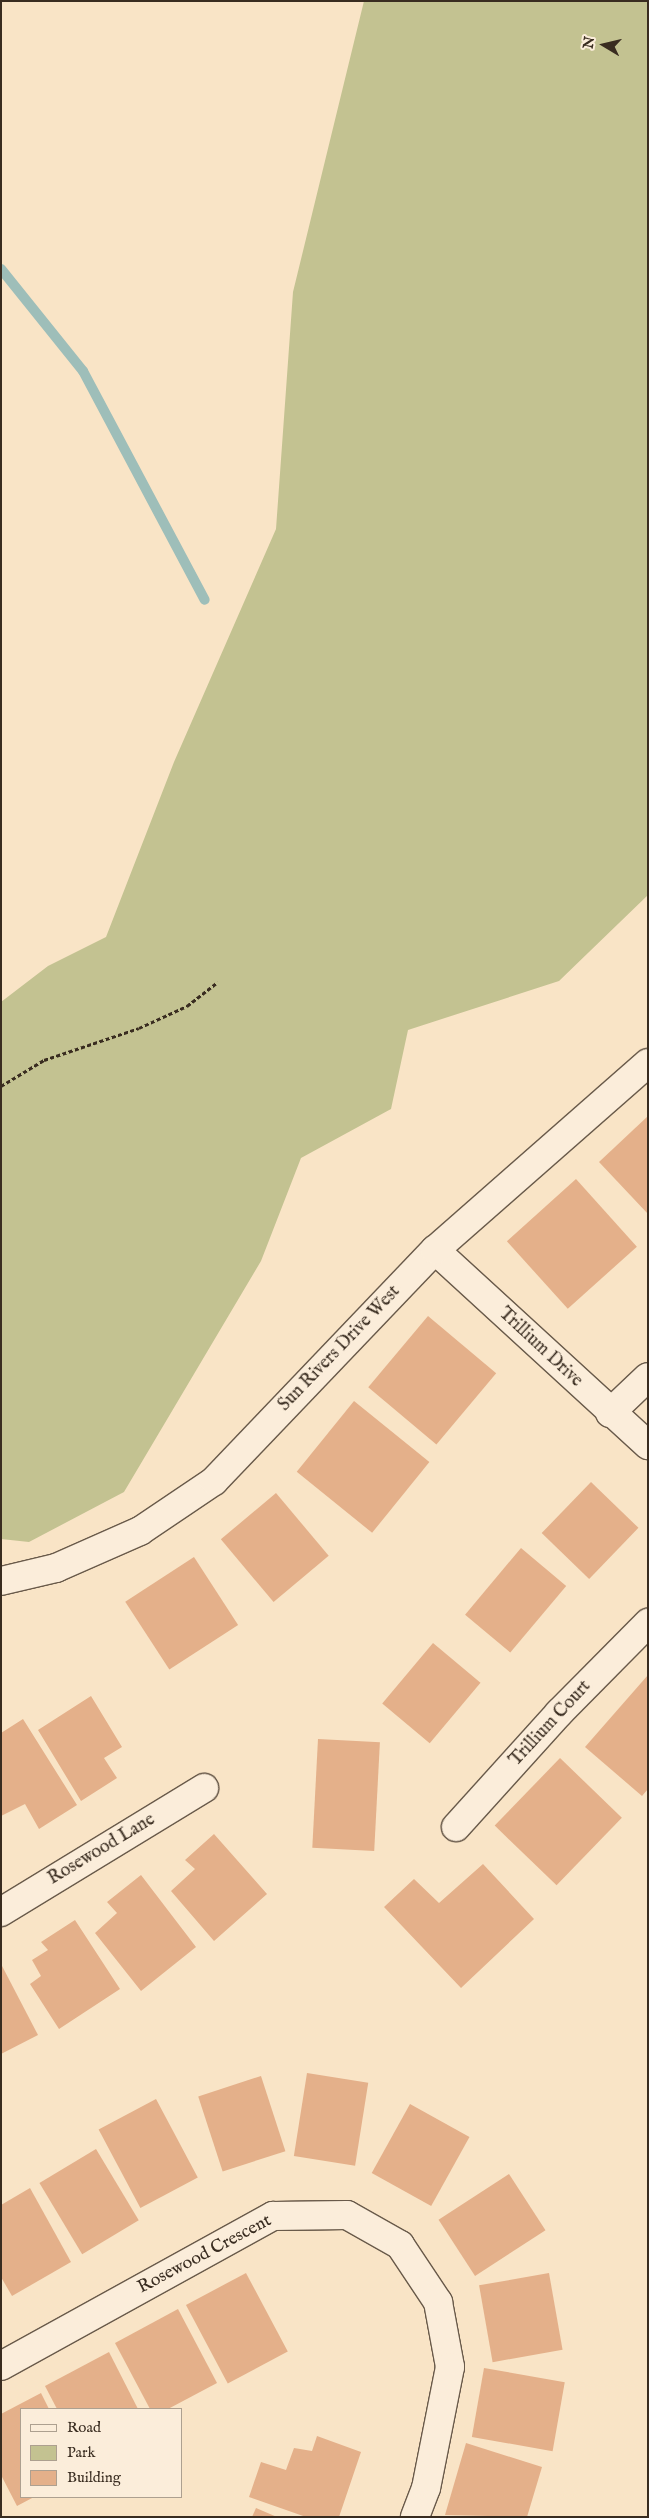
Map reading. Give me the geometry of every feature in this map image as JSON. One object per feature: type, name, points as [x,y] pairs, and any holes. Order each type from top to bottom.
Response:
[{"type":"street","name":"Sun Rivers Drive West","points":[[1,1581],[56,1568],[140,1531],[214,1480],[435,1250],[648,1063]]},
{"type":"street","name":"Trillium Drive","points":[[435,1250],[610,1413],[648,1445]]},
{"type":"street","points":[[610,1413],[648,1377]]},
{"type":"street","name":"Trillium Court","points":[[456,1827],[559,1713],[648,1623]]},
{"type":"street","name":"Rosewood Lane","points":[[1,1912],[204,1788]]},
{"type":"street","name":"Rosewood Crescent","points":[[1,2366],[273,2216],[347,2215],[400,2245],[438,2302],[450,2367],[426,2488],[415,2517]]},
{"type":"path","points":[[1,1086],[44,1060],[139,1028],[187,1006],[218,982]]},
{"type":"green space","points":[[364,1],[648,1],[648,895],[559,981],[408,1030],[391,1109],[301,1158],[261,1261],[124,1492],[29,1542],[1,1539],[1,1002],[48,966],[106,937],[174,762],[276,529],[293,292]]},
{"type":"building","points":[[648,1116],[648,1214],[599,1162]]},
{"type":"building","points":[[576,1179],[637,1247],[568,1309],[507,1241]]},
{"type":"building","points":[[428,1316],[496,1373],[436,1444],[368,1387]]},
{"type":"building","points":[[354,1401],[429,1462],[372,1533],[297,1472]]},
{"type":"building","points":[[591,1482],[638,1528],[589,1579],[542,1533]]},
{"type":"building","points":[[276,1493],[329,1556],[274,1602],[221,1539]]},
{"type":"building","points":[[521,1548],[566,1586],[510,1653],[465,1615]]},
{"type":"building","points":[[194,1557],[238,1625],[169,1670],[125,1602]]},
{"type":"building","points":[[433,1643],[480,1683],[430,1743],[382,1704]]},
{"type":"building","points":[[648,1675],[648,1789],[642,1796],[585,1747]]},
{"type":"building","points":[[91,1696],[122,1747],[104,1758],[117,1778],[81,1801],[38,1730]]},
{"type":"building","points":[[23,1719],[77,1805],[39,1829],[25,1804],[1,1816],[1,1733]]},
{"type":"building","points":[[318,1739],[380,1742],[374,1851],[312,1848]]},
{"type":"building","points":[[560,1758],[622,1818],[557,1885],[495,1826]]},
{"type":"building","points":[[214,1834],[267,1894],[214,1941],[171,1891],[195,1869],[185,1860]]},
{"type":"building","points":[[483,1864],[534,1919],[461,1988],[384,1907],[414,1879],[439,1903]]},
{"type":"building","points":[[141,1875],[196,1947],[141,1991],[95,1933],[117,1913],[107,1902]]},
{"type":"building","points":[[75,1920],[120,1989],[59,2029],[30,1984],[41,1976],[32,1960],[48,1950],[41,1942]]},
{"type":"building","points":[[1,1964],[38,2035],[1,2054]]},
{"type":"building","points":[[307,2073],[368,2083],[355,2166],[294,2156]]},
{"type":"building","points":[[261,2076],[285,2151],[223,2172],[198,2096]]},
{"type":"building","points":[[156,2099],[198,2178],[140,2208],[99,2130]]},
{"type":"building","points":[[410,2104],[469,2137],[431,2206],[372,2173]]},
{"type":"building","points":[[96,2149],[139,2220],[82,2254],[39,2183]]},
{"type":"building","points":[[509,2174],[545,2230],[475,2276],[439,2220]]},
{"type":"building","points":[[30,2188],[71,2262],[12,2296],[1,2277],[1,2205]]},
{"type":"building","points":[[246,2273],[288,2352],[228,2384],[186,2305]]},
{"type":"building","points":[[549,2273],[563,2350],[493,2362],[479,2285]]},
{"type":"building","points":[[178,2309],[217,2383],[170,2408],[149,2408],[115,2343]]},
{"type":"building","points":[[109,2352],[137,2408],[56,2408],[45,2386]]},
{"type":"building","points":[[484,2368],[565,2382],[553,2451],[472,2437]]},
{"type":"building","points":[[41,2393],[48,2408],[20,2408],[20,2498],[32,2498],[17,2506],[1,2475],[1,2414]]},
{"type":"building","points":[[317,2436],[361,2452],[339,2517],[306,2517],[249,2497],[261,2462],[286,2470],[294,2448],[312,2451]]},
{"type":"building","points":[[466,2443],[542,2467],[527,2517],[445,2515]]},
{"type":"building","points":[[256,2508],[277,2517],[252,2517]]},
{"type":"waterway","points":[[1,269],[83,371],[205,600]]}]
